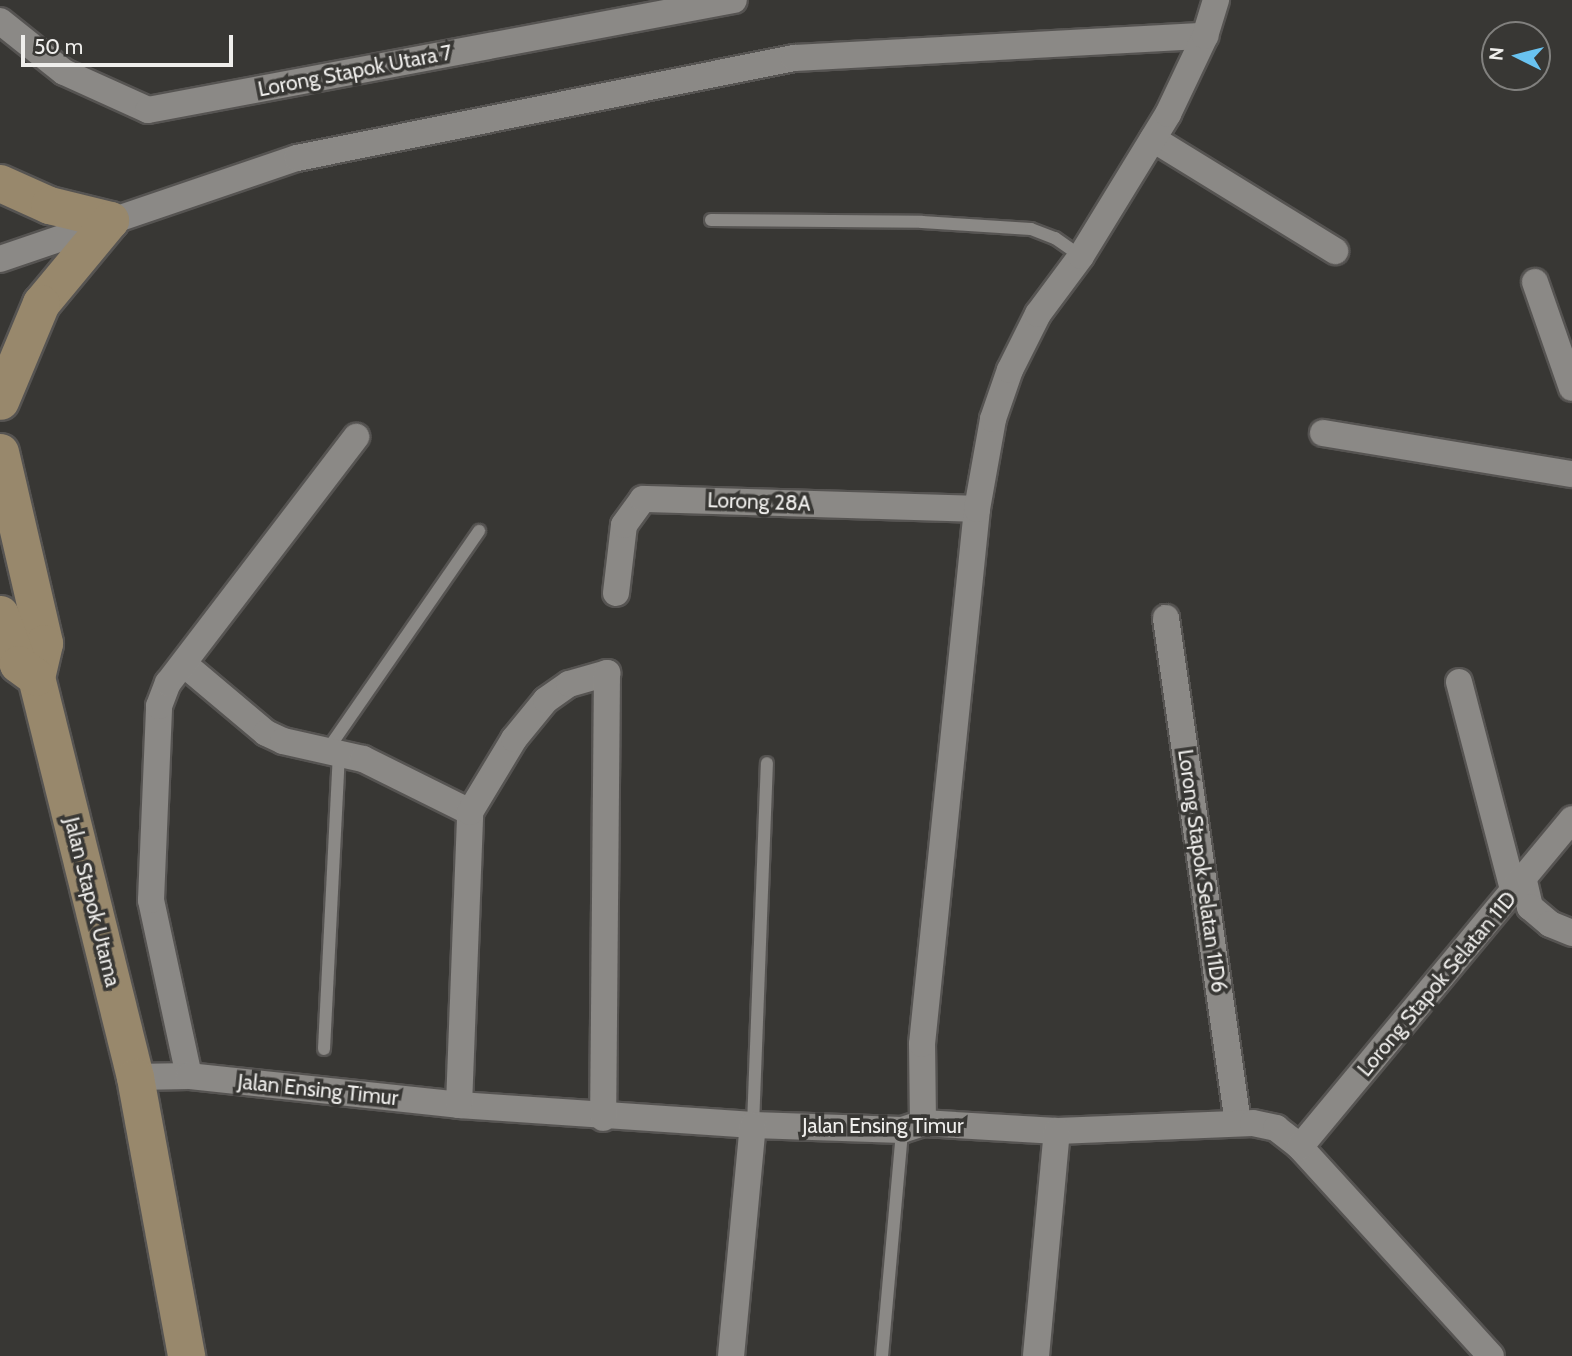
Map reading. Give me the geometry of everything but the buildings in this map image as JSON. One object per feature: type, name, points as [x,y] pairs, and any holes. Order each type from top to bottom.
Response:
[{"type":"main road","points":[[0,183],[49,205],[110,220],[41,303],[0,401]]},
{"type":"main road","name":"Jalan Stapok Utama","points":[[0,452],[44,643],[36,677],[135,1077],[186,1356]]},
{"type":"main road","points":[[0,614],[18,664],[36,677]]},
{"type":"street","name":"Lorong Stapok Utara 7","points":[[0,21],[64,72],[148,110],[734,0]]},
{"type":"street","points":[[913,1127],[977,509],[993,419],[1010,370],[1038,314],[1081,256],[1153,139],[1205,36],[1216,0]]},
{"type":"street","points":[[0,259],[297,158],[794,58],[1205,36]]},
{"type":"street","points":[[1153,139],[1335,251]]},
{"type":"street","points":[[1535,282],[1572,388]]},
{"type":"street","points":[[1323,433],[1572,474]]},
{"type":"street","points":[[189,1076],[151,900],[159,706],[168,683],[356,437]]},
{"type":"street","name":"Lorong 28A","points":[[616,593],[624,525],[643,499],[977,509]]},
{"type":"street","name":"Lorong Stapok Selatan 11D6","points":[[1166,618],[1238,1123]]},
{"type":"street","points":[[184,664],[266,733],[393,771],[470,812]]},
{"type":"street","points":[[459,1105],[470,812],[514,739],[546,700],[569,684],[607,673],[603,1118]]},
{"type":"street","points":[[1459,682],[1519,887],[1530,907],[1549,924],[1572,933]]},
{"type":"street","name":"Lorong Stapok Selatan 11D","points":[[1300,1147],[1519,887],[1572,819]]},
{"type":"street","name":"Jalan Ensing Timur","points":[[135,1077],[189,1076],[603,1118],[752,1125],[1057,1131],[1238,1123],[1276,1128],[1300,1147],[1491,1356]]},
{"type":"street","points":[[731,1356],[752,1125]]},
{"type":"street","points":[[1035,1356],[1057,1131]]},
{"type":"lane","points":[[711,220],[922,222],[1031,229],[1055,238],[1081,256]]},
{"type":"lane","points":[[324,1049],[332,754],[479,531]]},
{"type":"lane","points":[[752,1125],[767,763]]},
{"type":"lane","points":[[882,1356],[913,1127]]}]
